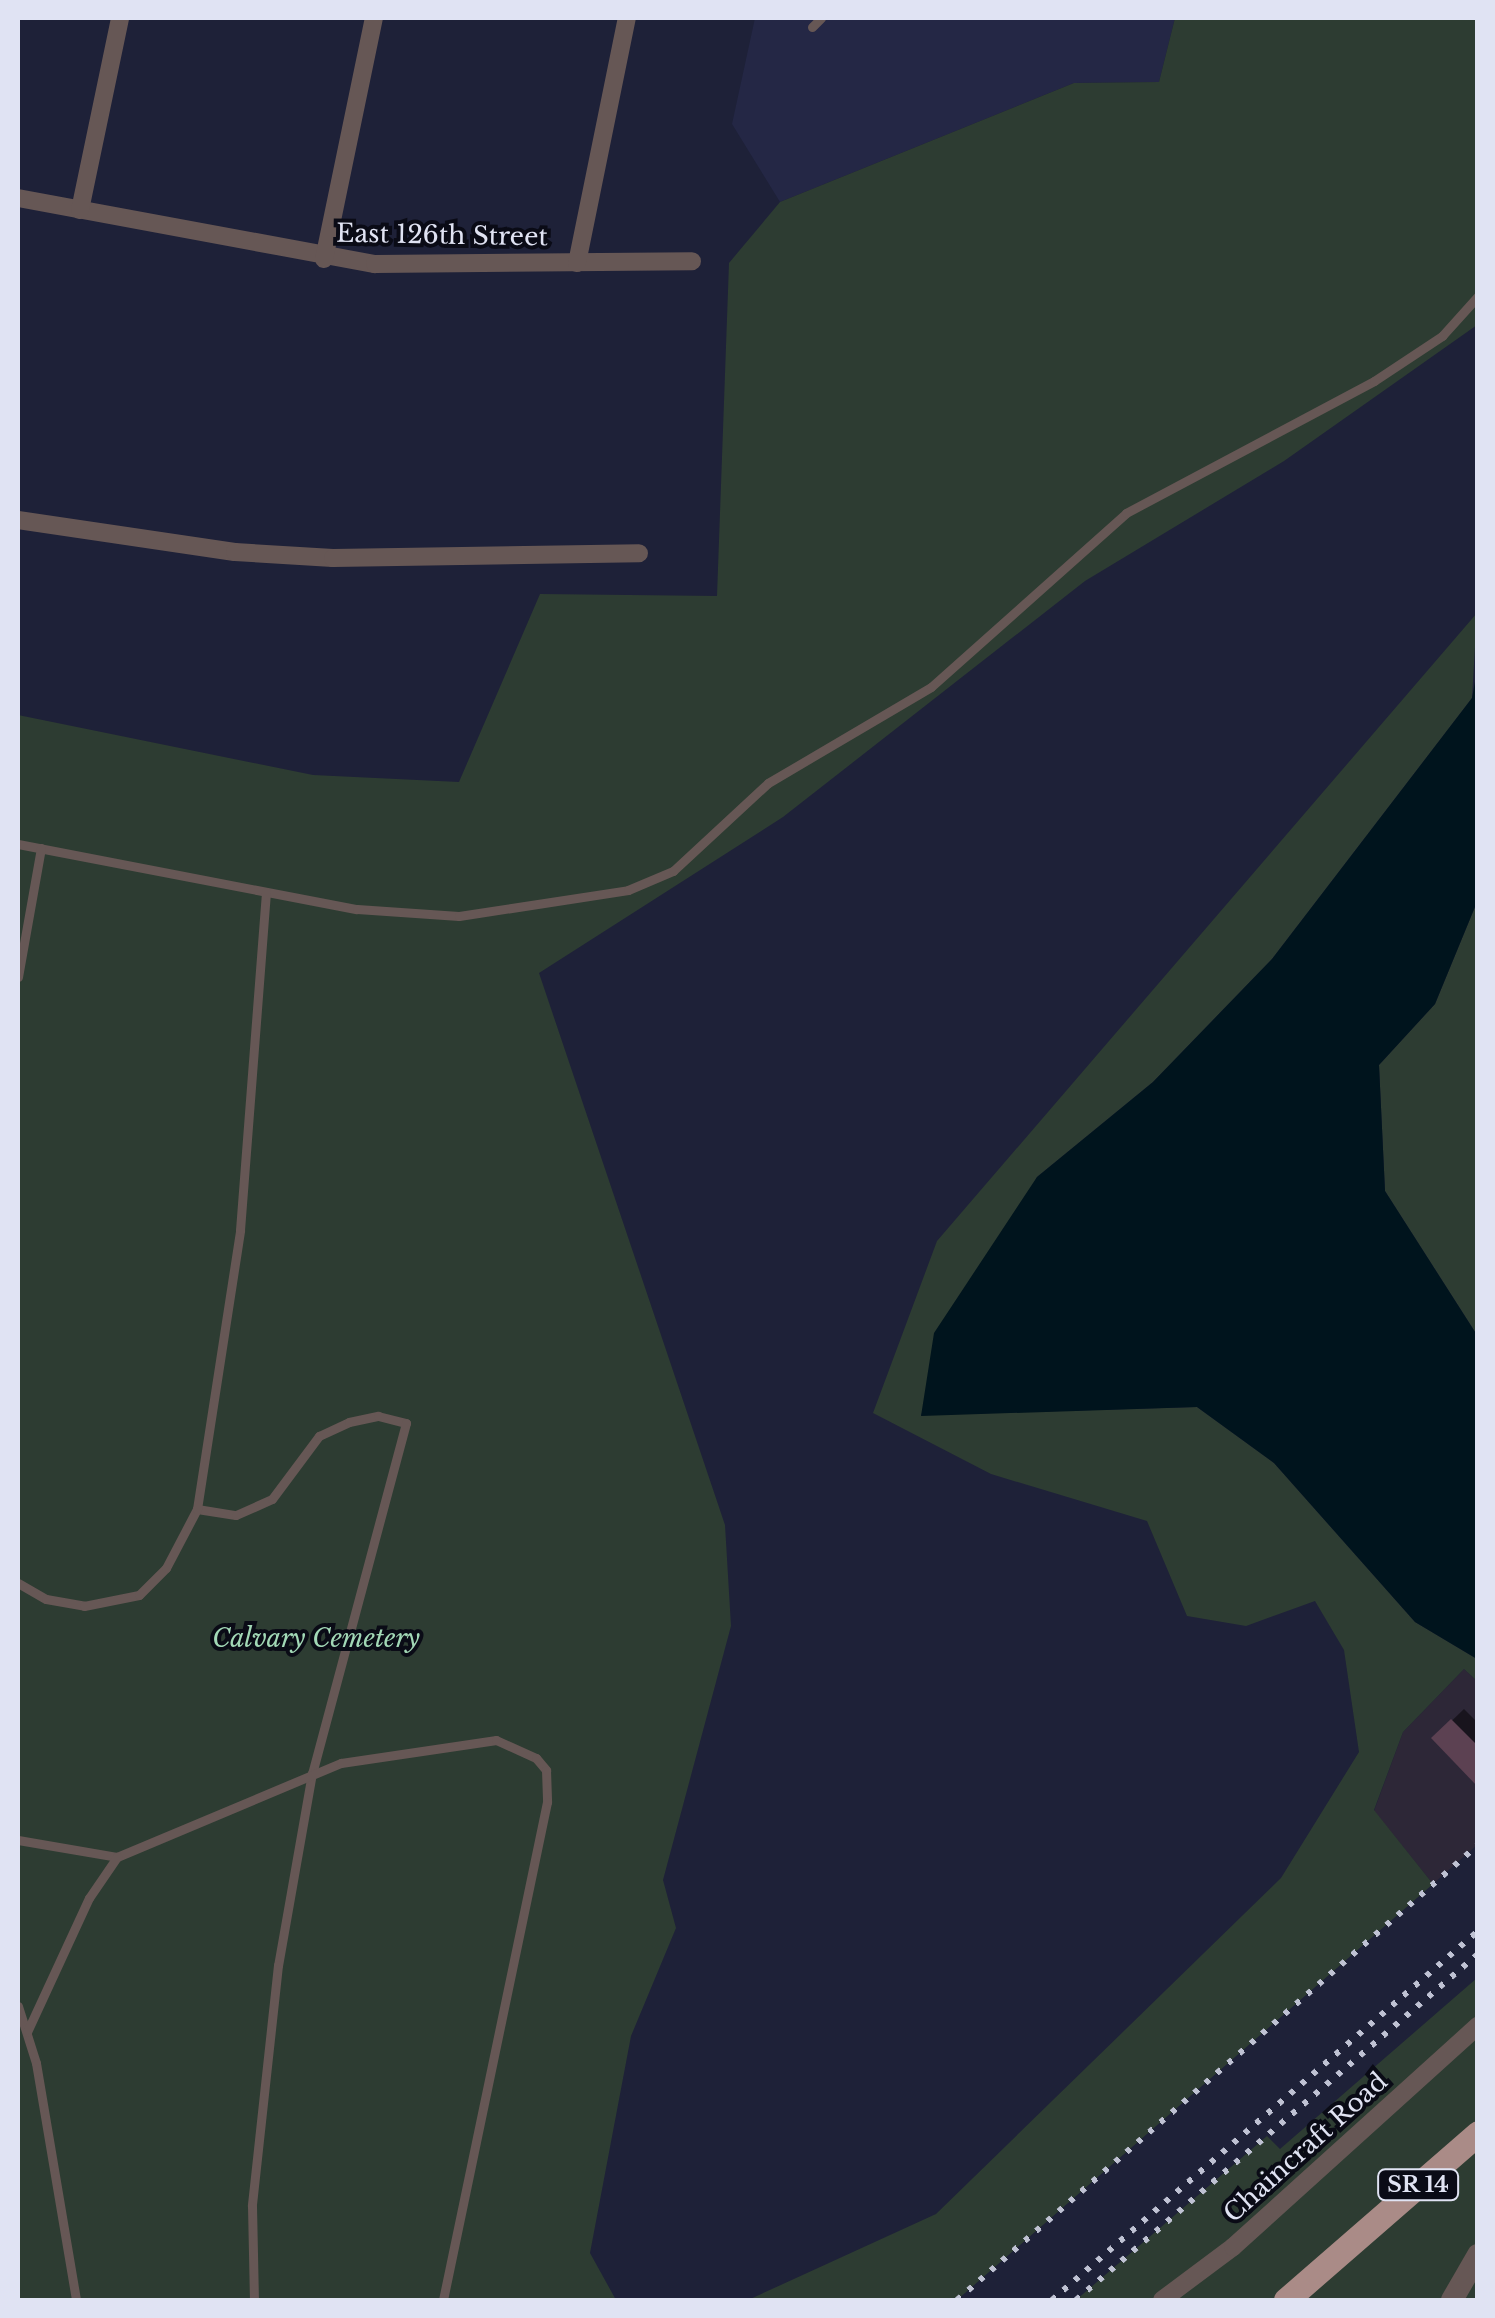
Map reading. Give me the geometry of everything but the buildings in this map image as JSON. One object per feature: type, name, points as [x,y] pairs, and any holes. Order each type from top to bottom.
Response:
[{"type":"main road","name":"SR 14","points":[[1286,2300],[1478,2132]]},
{"type":"street","points":[[80,210],[120,18]]},
{"type":"street","points":[[324,259],[374,18]]},
{"type":"street","points":[[578,263],[627,18]]},
{"type":"street","name":"East 126th Street","points":[[18,198],[324,259],[692,261]]},
{"type":"street","points":[[18,520],[235,552],[333,558],[639,553]]},
{"type":"street","name":"Chaincraft Road","points":[[1162,2300],[1233,2247],[1478,2026]]},
{"type":"street","points":[[1452,2300],[1478,2255]]},
{"type":"lane","points":[[812,28],[821,18]]},
{"type":"lane","points":[[18,844],[357,909],[460,916],[628,890],[673,870],[768,783],[931,687],[1126,513],[1374,381],[1442,336],[1478,296]]},
{"type":"lane","points":[[18,977],[41,848]]},
{"type":"lane","points":[[18,1583],[46,1600],[84,1606],[139,1595],[166,1568],[197,1509],[240,1230],[266,892]]},
{"type":"lane","points":[[197,1509],[236,1516],[272,1499],[319,1436],[349,1422],[378,1416],[406,1423],[312,1772],[278,1965],[252,2206],[254,2300]]},
{"type":"lane","points":[[26,2034],[89,1898],[117,1857],[312,1772],[496,1740],[519,1746],[546,1770],[547,1802],[444,2300]]},
{"type":"lane","points":[[18,1840],[117,1857]]},
{"type":"lane","points":[[18,2006],[60,2180],[76,2300]]},
{"type":"shaded area","points":[[755,18],[1175,18],[1159,82],[1074,83],[780,202],[732,124]]},
{"type":"shaded area","points":[[1477,671],[1477,902],[1435,1004],[1379,1065],[1385,1191],[1477,1335],[1477,1659],[1415,1622],[1274,1463],[1197,1407],[921,1416],[934,1333],[1037,1177],[1153,1082],[1272,959],[1472,698]]},
{"type":"shaded area","points":[[1464,1669],[1477,1681],[1477,1845],[1433,1884],[1374,1811],[1403,1732]]},
{"type":"green space","name":"Calvary Cemetery","points":[[1175,18],[1477,18],[1477,325],[1284,461],[1085,581],[783,817],[539,973],[725,1525],[731,1626],[663,1880],[676,1928],[631,2036],[590,2253],[616,2300],[18,2300],[18,715],[313,775],[459,782],[540,594],[717,596],[729,263],[780,202],[1074,83],[1159,82]]},
{"type":"green space","points":[[1477,613],[1472,698],[1272,959],[1153,1082],[1037,1177],[921,1415],[1197,1407],[1274,1463],[1415,1622],[1477,1659],[1477,1681],[1464,1669],[1403,1732],[1374,1810],[1433,1884],[957,2300],[748,2300],[936,2214],[1281,1878],[1359,1752],[1344,1650],[1315,1601],[1246,1626],[1187,1616],[1147,1521],[991,1474],[873,1413],[937,1241]]},
{"type":"green space","points":[[1477,902],[1477,1335],[1385,1191],[1379,1065],[1435,1004]]},
{"type":"green space","points":[[1477,1978],[1477,2300],[1076,2300],[1267,2136],[1280,2149]]},
{"type":"railway","points":[[957,2300],[1478,1845]]},
{"type":"railway","points":[[1052,2300],[1478,1931]]},
{"type":"railway","points":[[1076,2300],[1478,1954]]}]
